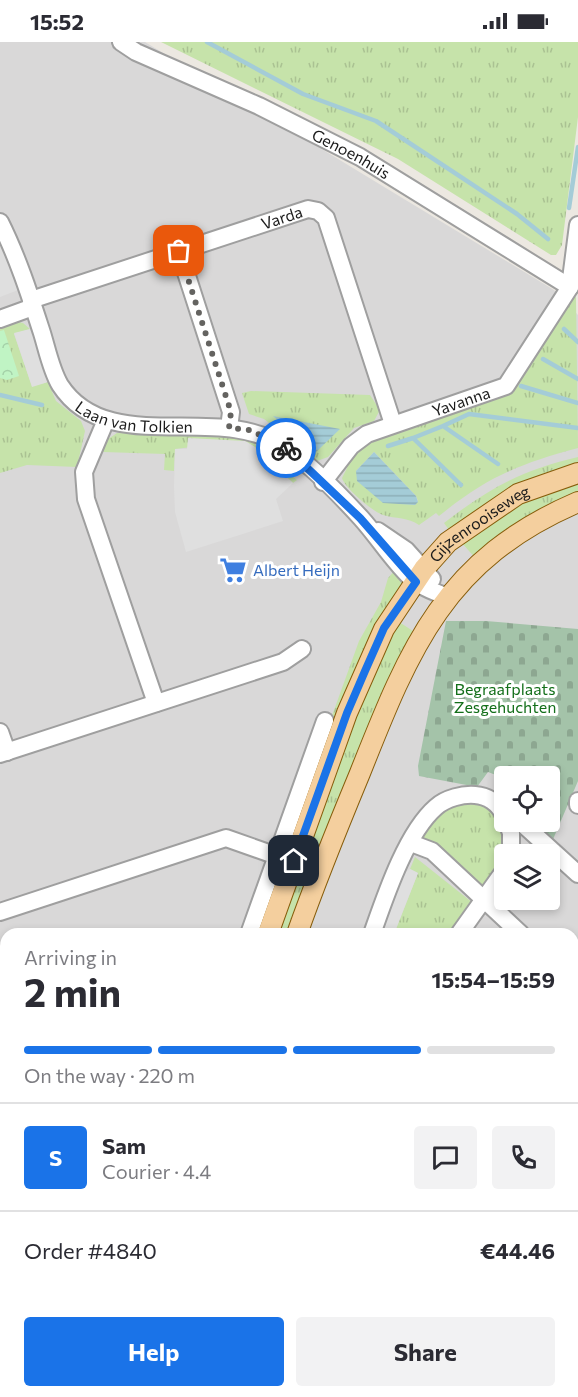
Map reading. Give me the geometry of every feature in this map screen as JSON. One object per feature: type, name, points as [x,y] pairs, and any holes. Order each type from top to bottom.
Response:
[{"type":"main road","name":"Gijzenrooiseweg","points":[[270,928],[347,713],[384,628],[420,575],[448,542],[518,494],[578,473]]},
{"type":"main road","name":"Gijzenrooiseweg","points":[[299,928],[380,717],[422,633],[447,597],[472,569],[519,532],[552,513],[578,502]]},
{"type":"street","name":"Genoenhuis","points":[[121,42],[136,52],[259,106],[360,157],[570,287]]},
{"type":"street","name":"Varda","points":[[0,319],[32,303],[308,208],[318,211],[326,218],[393,424]]},
{"type":"street","name":"Laan van Tolkien","points":[[0,222],[32,303],[58,382],[73,400],[106,420],[126,424],[229,428],[250,430],[269,437],[286,448],[420,575],[447,597]]},
{"type":"street","points":[[570,287],[578,225]]},
{"type":"street","points":[[179,251],[231,412],[229,428]]},
{"type":"street","name":"Yavanna","points":[[323,482],[351,446],[367,434],[506,386],[570,287]]},
{"type":"street","points":[[106,420],[84,472],[86,499],[156,703]]},
{"type":"street","points":[[0,732],[3,753],[283,662],[302,649]]},
{"type":"street","points":[[251,928],[325,721]]},
{"type":"street","points":[[375,928],[411,843],[422,822],[437,806],[463,795],[479,795],[494,801]]},
{"type":"street","points":[[532,832],[578,874]]},
{"type":"street","points":[[0,912],[226,838],[277,856]]},
{"type":"street","points":[[411,843],[432,851],[514,928]]},
{"type":"street","points":[[463,928],[494,884]]},
{"type":"shaded area","points":[[0,42],[145,42],[554,290],[578,315],[578,928],[0,928]]},
{"type":"shaded area","points":[[0,241],[18,290],[0,297]]},
{"type":"shaded area","points":[[30,329],[48,382],[32,387],[14,333]]},
{"type":"shaded area","points":[[188,438],[245,441],[255,447],[293,483],[276,499],[283,521],[186,552],[175,512],[174,487],[175,449],[187,449]]},
{"type":"shaded area","points":[[410,869],[418,873],[396,928],[384,928],[404,873]]},
{"type":"green space","points":[[161,42],[578,42],[578,117],[562,245],[556,255],[551,255],[398,159]]},
{"type":"green space","points":[[576,297],[578,448],[504,473],[473,491],[439,516],[436,513],[419,525],[378,513],[348,487],[342,478],[347,468],[343,465],[362,444],[493,398],[572,298]],"holes":[[[374,452],[416,496],[418,501],[356,471]]]},
{"type":"green space","points":[[18,322],[30,329],[14,334],[32,386],[48,382],[56,401],[81,421],[85,431],[77,467],[27,465],[0,473],[0,327]]},
{"type":"green space","points":[[4,330],[19,376],[7,380],[0,378],[0,331]]},
{"type":"green space","points":[[251,391],[370,395],[380,410],[374,421],[354,428],[328,457],[317,461],[264,419],[249,414],[242,393]]},
{"type":"green space","points":[[117,433],[248,438],[297,480],[293,483],[255,447],[245,441],[175,449],[174,471],[164,470],[165,454],[103,452],[108,439]]},
{"type":"green space","points":[[578,457],[578,466],[525,483],[480,508],[449,530],[444,523],[491,490],[523,474]]},
{"type":"green space","points":[[578,479],[578,496],[477,560],[461,542],[531,496]]},
{"type":"green space","points":[[397,568],[403,585],[267,928],[255,928],[359,641],[381,602],[388,578]]},
{"type":"green space","points":[[396,620],[413,631],[387,681],[295,928],[276,928],[365,683]]},
{"type":"green space","name":"Begraafplaats Zesgehuchten","points":[[446,621],[486,621],[578,629],[578,781],[560,823],[560,766],[494,766],[494,774],[488,772],[477,787],[419,776],[418,766]]},
{"type":"green space","points":[[454,802],[486,802],[494,812],[494,832],[503,832],[504,844],[494,844],[494,880],[487,891],[417,839],[429,820]]},
{"type":"green space","name":"Begraafplaats Zesgehuchten","points":[[537,832],[556,832],[551,844]]},
{"type":"green space","points":[[415,857],[473,903],[456,928],[396,928],[418,873],[410,869]]},
{"type":"water","points":[[273,416],[340,429],[315,453]]},
{"type":"water","points":[[374,452],[416,496],[418,502],[415,505],[383,503],[357,481],[356,471]]},
{"type":"waterway","points":[[207,42],[303,94],[376,121],[517,214],[548,239]]},
{"type":"waterway","points":[[569,208],[578,147]]},
{"type":"waterway","points":[[564,329],[578,342]]},
{"type":"waterway","points":[[543,359],[578,379]]},
{"type":"waterway","points":[[521,386],[578,403]]},
{"type":"waterway","points":[[0,395],[42,405]]},
{"type":"waterway","points":[[443,426],[469,414],[578,428]]},
{"type":"waterway","points":[[413,438],[443,426],[498,464]]},
{"type":"waterway","points":[[388,446],[413,438],[461,485]]},
{"type":"way so far","points":[[179,251],[231,412],[229,428],[250,430],[269,437],[286,448]]},
{"type":"place","name":"Albert Heijn","points":[[233,570]]},
{"type":"route","points":[[286,448],[360,518],[416,582],[384,628],[365,671],[347,713],[294,861]]}]
